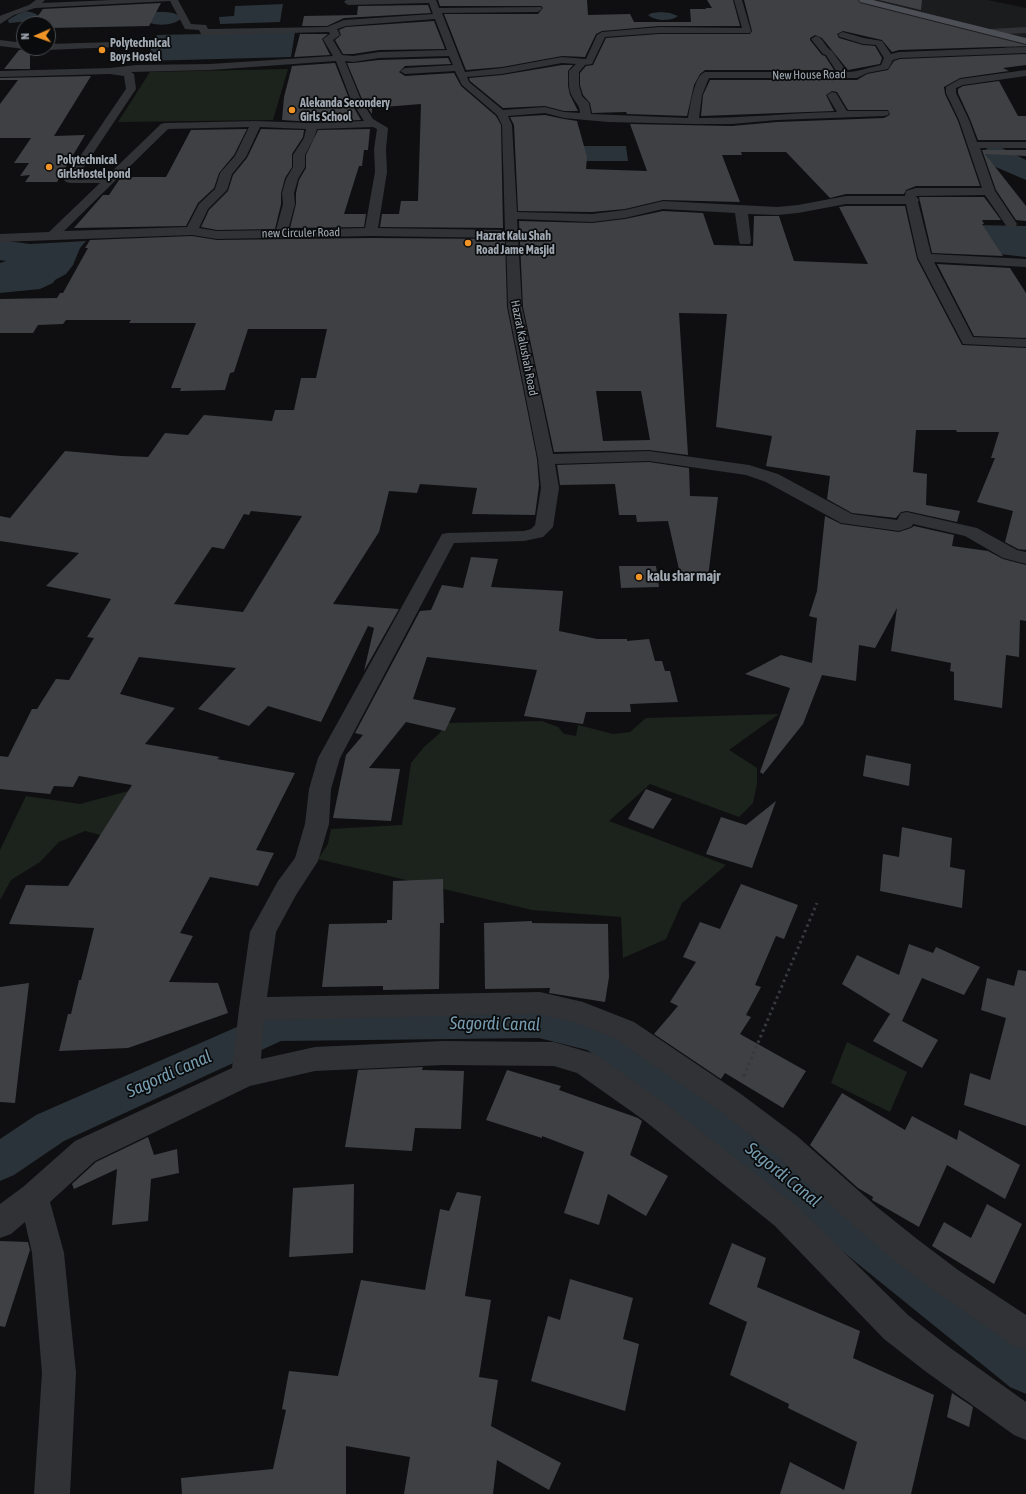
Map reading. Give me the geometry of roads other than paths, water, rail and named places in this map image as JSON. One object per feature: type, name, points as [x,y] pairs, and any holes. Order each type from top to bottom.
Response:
[{"type":"main road","points":[[863,0],[1026,41]]},
{"type":"street","points":[[0,21],[6,14],[38,3],[167,0]]},
{"type":"street","points":[[174,0],[188,27],[203,27],[204,32],[332,29],[335,35],[328,39],[343,66],[356,100],[369,121],[383,128],[380,149],[381,172],[370,232]]},
{"type":"street","points":[[405,71],[502,71],[562,60],[589,62],[602,35],[659,30],[747,31],[738,0]]},
{"type":"street","points":[[348,2],[434,7],[538,9]]},
{"type":"street","points":[[328,30],[344,23],[434,7]]},
{"type":"street","points":[[393,11],[434,7]]},
{"type":"street","points":[[434,7],[460,71],[466,82],[501,112],[545,110],[564,115],[585,116],[608,120],[693,121],[732,121],[777,116],[884,113]]},
{"type":"street","points":[[0,10],[20,10]]},
{"type":"street","points":[[990,32],[1026,30]]},
{"type":"street","points":[[843,35],[863,41],[879,43],[889,58]]},
{"type":"street","points":[[816,39],[826,52],[829,53],[844,75]]},
{"type":"street","points":[[0,43],[16,45]]},
{"type":"street","points":[[56,47],[114,45]]},
{"type":"street","name":"New House Road","points":[[693,121],[697,95],[705,75],[857,75],[864,71],[885,67],[889,58],[915,54],[1026,50]]},
{"type":"street","points":[[0,74],[224,66],[339,58],[353,59],[379,55],[453,53]]},
{"type":"street","points":[[582,62],[574,71],[572,84],[578,99],[584,102],[586,112],[585,116]]},
{"type":"street","points":[[110,71],[129,74],[131,89],[70,180],[110,179]]},
{"type":"street","points":[[1014,222],[989,191],[964,120],[951,93],[951,86],[960,82],[1026,73]]},
{"type":"street","points":[[832,95],[844,115]]},
{"type":"street","name":"Hazrat Kalushah Road","points":[[252,1009],[263,932],[287,888],[306,861],[317,824],[320,789],[329,758],[448,538],[524,536],[537,533],[544,527],[550,488],[546,458],[515,307],[507,125],[501,112]]},
{"type":"street","points":[[53,235],[165,126],[256,124],[312,126],[376,124]]},
{"type":"street","points":[[192,231],[204,207],[221,190],[226,173],[240,157],[256,124]]},
{"type":"street","points":[[282,233],[289,204],[288,193],[292,179],[299,167],[299,155],[309,138],[312,126]]},
{"type":"street","points":[[972,145],[1026,145]]},
{"type":"street","points":[[989,191],[916,192],[910,194],[913,200],[925,258],[968,341],[1026,343]]},
{"type":"street","points":[[511,215],[592,218],[625,214],[662,205],[777,211],[798,209],[846,200],[913,200]]},
{"type":"street","points":[[741,210],[745,241]]},
{"type":"street","name":"new Circuler Road","points":[[0,238],[192,231],[217,235],[370,232],[512,234]]},
{"type":"street","points":[[925,258],[1026,264]]},
{"type":"street","points":[[546,458],[649,456],[749,470],[772,478],[847,519],[899,526],[905,523],[907,517],[931,522],[971,532],[1010,554],[1026,558]]},
{"type":"street","points":[[245,1075],[252,1009],[540,1003],[583,1013],[624,1030],[731,1103],[787,1146],[866,1217],[906,1250],[947,1281],[1026,1334]]},
{"type":"street","points":[[0,1223],[34,1197],[85,1151],[245,1075],[315,1059],[443,1053],[554,1054],[585,1063],[655,1112],[786,1216],[896,1327],[937,1359],[1026,1423]]},
{"type":"street","points":[[34,1197],[48,1253],[59,1373],[52,1494]]},
{"type":"waterway","name":"Sagordi Canal","points":[[0,1162],[50,1128],[278,1025],[539,1022],[597,1036],[686,1097],[1026,1371]]},
{"type":"place","name":"Polytechnical Boys Hostel","points":[[102,50]]},
{"type":"place","name":"Alekanda Secondery Girls School","points":[[292,110]]},
{"type":"place","name":"Polytechnical GirlsHostel pond","points":[[49,167]]},
{"type":"place","name":"Hazrat Kalu Shah Road Jame Masjid","points":[[468,243]]},
{"type":"place","name":"kalu shar majr","points":[[639,577]]}]
